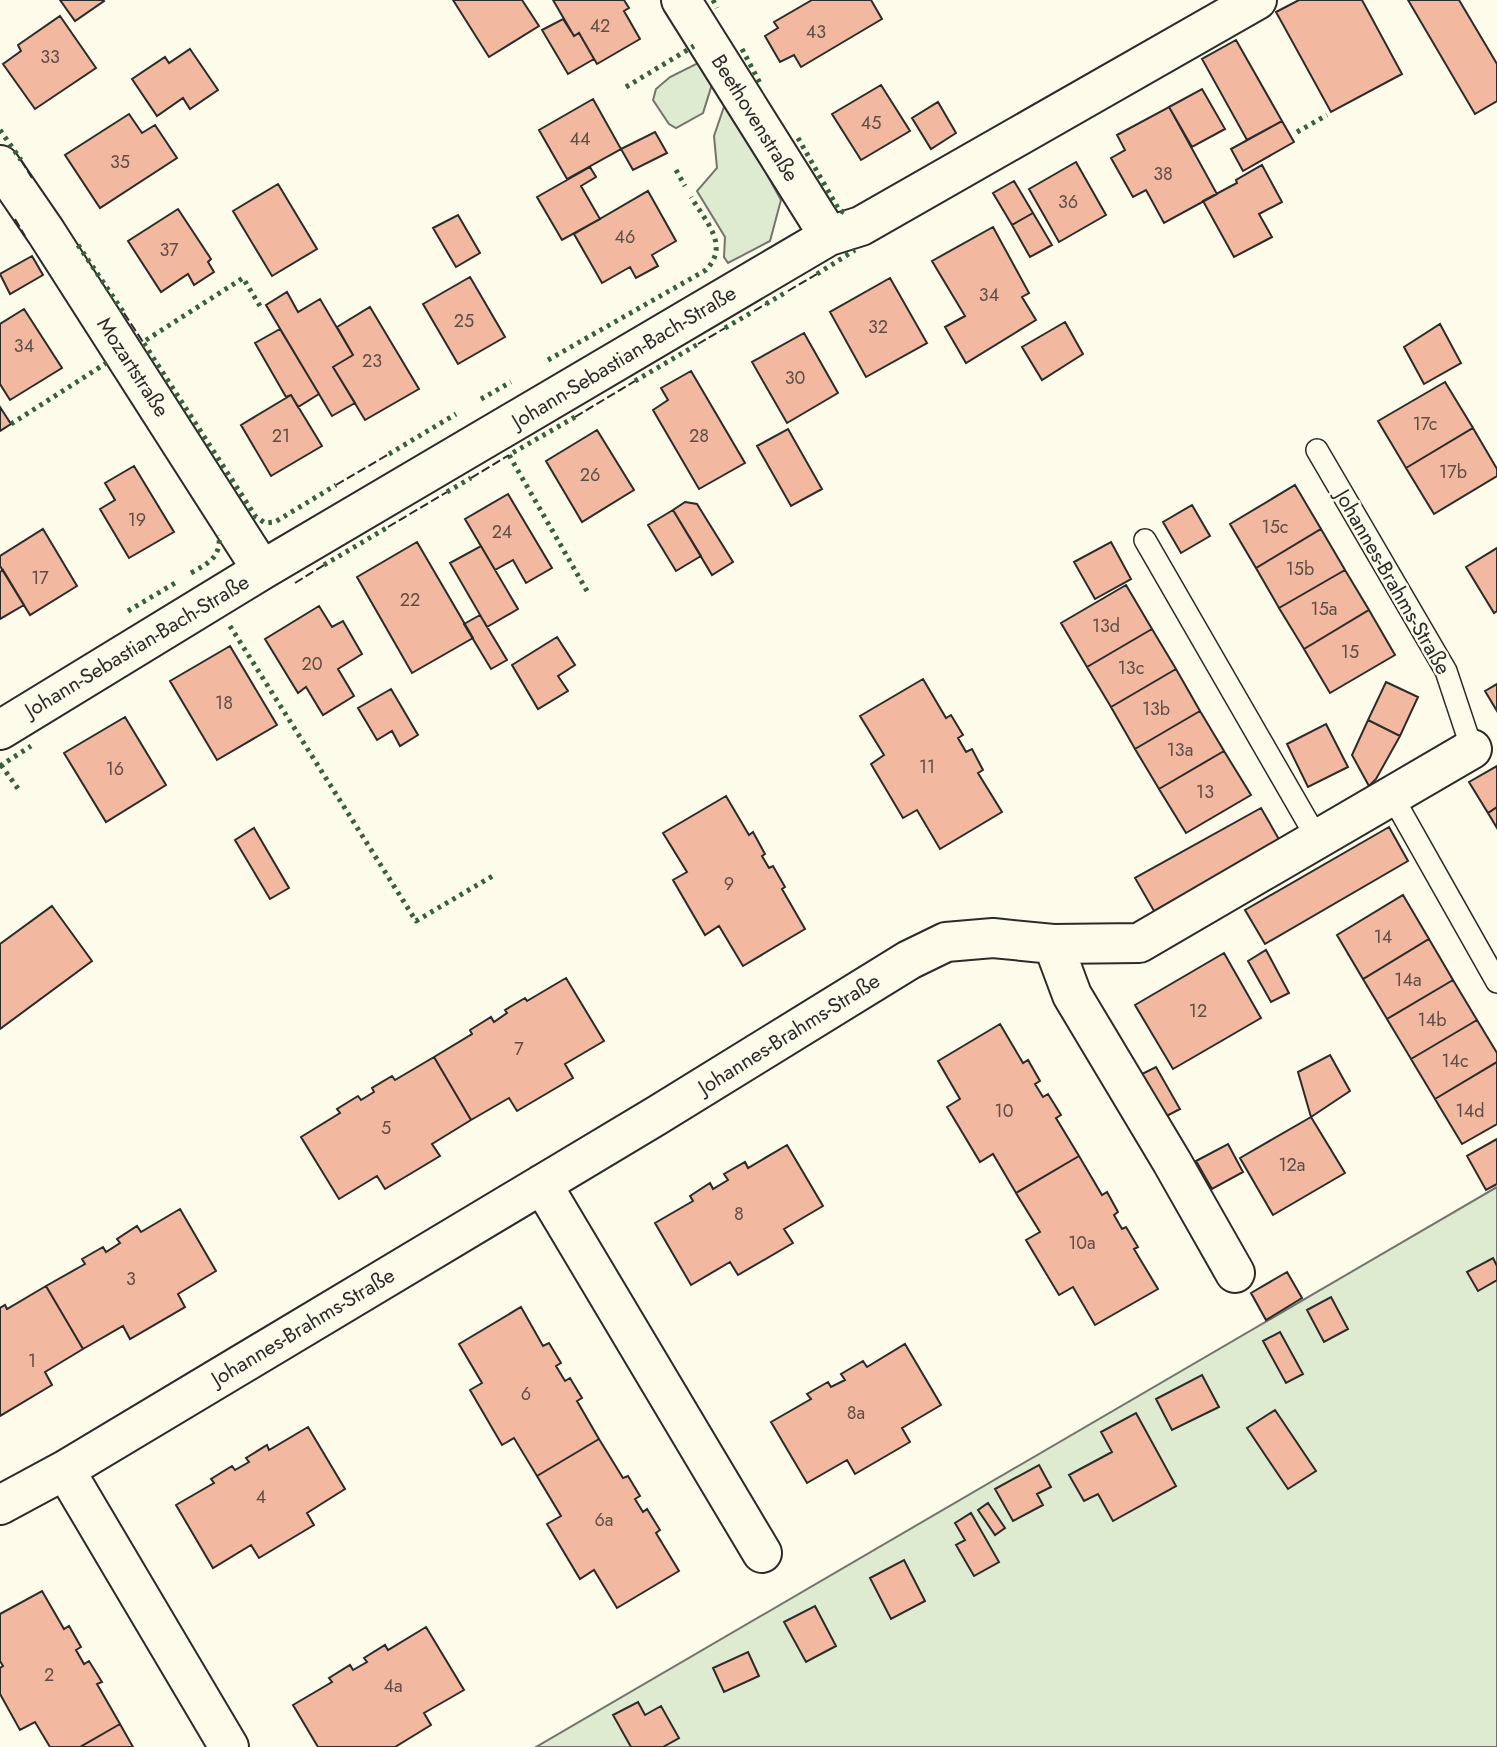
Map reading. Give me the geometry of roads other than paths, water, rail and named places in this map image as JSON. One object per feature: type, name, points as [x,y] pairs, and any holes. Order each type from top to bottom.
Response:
[{"type":"street","name":"Beethovenstraße","points":[[681,0],[829,236]]},
{"type":"street","name":"Johann-Sebastian-Bach-Straße","points":[[0,730],[262,570],[829,236],[861,226],[1257,0]]},
{"type":"street","name":"Mozartstraße","points":[[0,165],[46,232],[262,570]]},
{"type":"street","name":"Johannes-Brahms-Straße","points":[[0,1505],[65,1470],[909,960],[946,942],[993,938],[1053,944],[1139,943],[1472,749]]},
{"type":"street","points":[[1053,944],[1072,995],[1236,1273]]},
{"type":"street","points":[[542,1184],[762,1553]]},
{"type":"street","points":[[65,1470],[229,1747]]},
{"type":"lane","name":"Johannes-Brahms-Straße","points":[[1317,450],[1446,671],[1472,749]]},
{"type":"lane","points":[[1145,540],[1318,840]]},
{"type":"lane","points":[[1392,796],[1497,982]]}]
